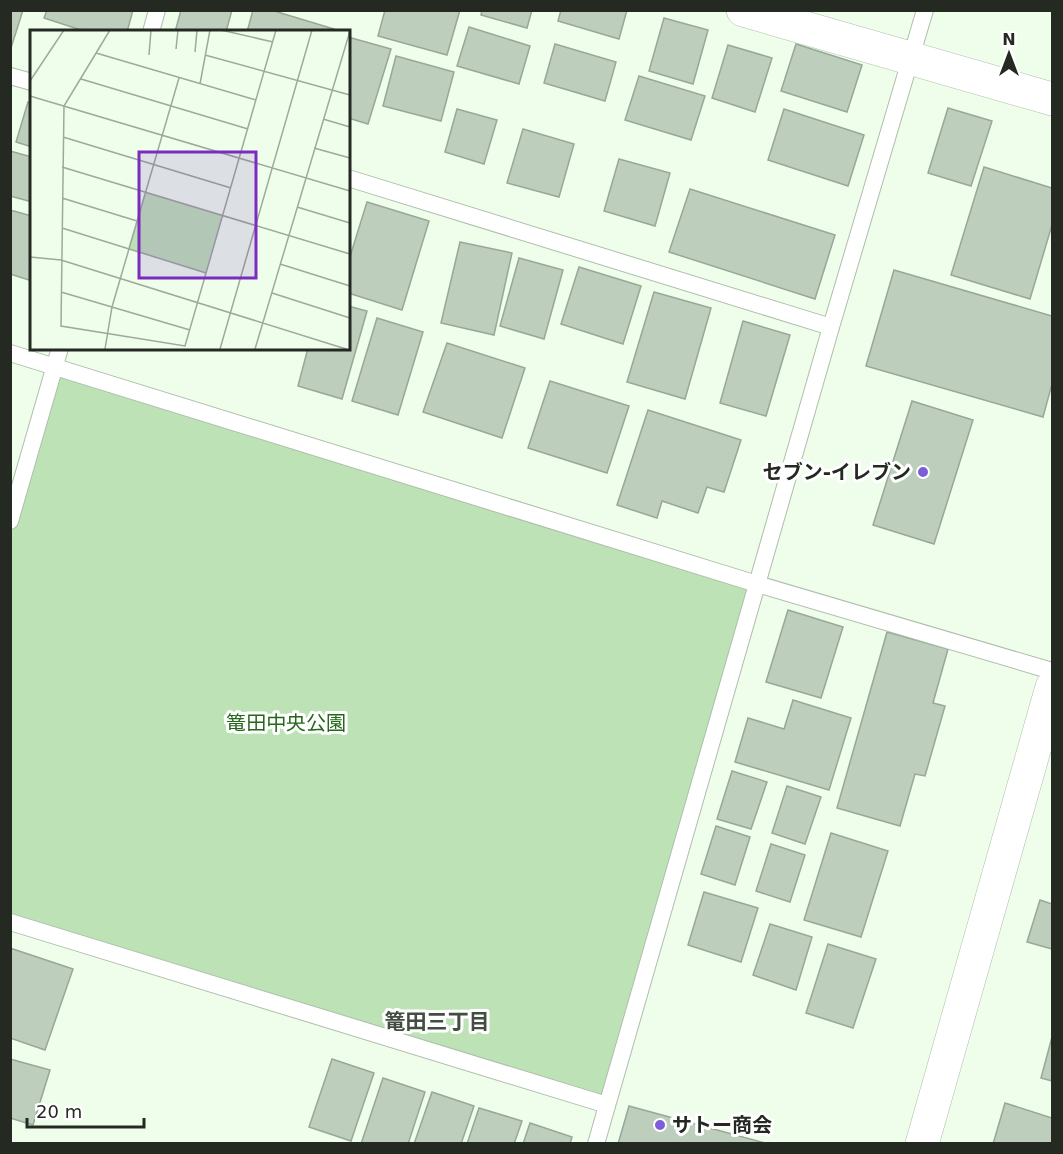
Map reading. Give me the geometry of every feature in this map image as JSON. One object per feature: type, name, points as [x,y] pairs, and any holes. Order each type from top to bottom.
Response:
[{"type":"street","points":[[743,10],[1053,99]]},
{"type":"street","points":[[922,1143],[1053,687]]},
{"type":"lane","points":[[153,30],[158,10]]},
{"type":"lane","points":[[596,1143],[831,327],[925,10]]},
{"type":"lane","points":[[10,76],[30,81]]},
{"type":"lane","points":[[350,179],[831,327]]},
{"type":"lane","points":[[10,521],[59,350]]},
{"type":"lane","points":[[10,353],[758,584],[1053,670]]},
{"type":"lane","points":[[10,922],[607,1105]]},
{"type":"green space","name":"篭田中央公園","points":[[55,366],[757,584],[607,1105],[11,922],[10,521]]},
{"type":"building","points":[[10,10],[23,10],[11,48],[10,48]]},
{"type":"building","points":[[47,10],[133,10],[128,30],[81,30],[44,18]]},
{"type":"building","points":[[181,10],[232,10],[227,30],[176,30]]},
{"type":"building","points":[[253,10],[271,10],[334,29],[334,30],[248,30]]},
{"type":"building","points":[[385,10],[460,10],[447,55],[378,36]]},
{"type":"building","points":[[482,10],[532,10],[527,28],[481,15]]},
{"type":"building","points":[[561,10],[627,10],[619,39],[558,21]]},
{"type":"building","points":[[664,18],[708,30],[693,84],[649,71]]},
{"type":"building","points":[[469,27],[530,46],[519,84],[457,66]]},
{"type":"building","points":[[350,38],[391,49],[368,124],[350,119]]},
{"type":"building","points":[[555,44],[616,62],[605,101],[544,83]]},
{"type":"building","points":[[796,44],[862,65],[847,112],[781,91]]},
{"type":"building","points":[[728,45],[772,58],[755,112],[712,98]]},
{"type":"building","points":[[396,56],[454,72],[441,121],[383,106]]},
{"type":"building","points":[[639,76],[705,96],[691,140],[625,120]]},
{"type":"building","points":[[28,102],[30,102],[30,146],[16,142]]},
{"type":"building","points":[[948,108],[992,121],[971,186],[928,173]]},
{"type":"building","points":[[457,109],[497,120],[484,164],[445,152]]},
{"type":"building","points":[[784,109],[864,135],[848,186],[768,160]]},
{"type":"building","points":[[523,129],[574,144],[559,197],[507,183]]},
{"type":"building","points":[[10,151],[30,156],[30,201],[10,196]]},
{"type":"building","points":[[619,159],[670,173],[655,226],[604,211]]},
{"type":"building","points":[[984,167],[1052,188],[1052,225],[1030,299],[951,275]]},
{"type":"building","points":[[690,189],[835,235],[815,299],[669,252]]},
{"type":"building","points":[[367,202],[429,221],[402,310],[350,294],[350,257]]},
{"type":"building","points":[[10,210],[30,215],[30,280],[10,274]]},
{"type":"building","points":[[460,242],[512,253],[494,335],[441,323]]},
{"type":"building","points":[[519,258],[563,270],[544,339],[500,326]]},
{"type":"building","points":[[579,267],[641,286],[623,344],[561,324]]},
{"type":"building","points":[[894,270],[1052,316],[1052,384],[1043,417],[866,366]]},
{"type":"building","points":[[654,292],[711,308],[685,399],[627,382]]},
{"type":"building","points":[[350,307],[367,311],[342,399],[298,386],[307,350],[350,350]]},
{"type":"building","points":[[377,318],[423,332],[398,415],[352,401]]},
{"type":"building","points":[[743,321],[790,335],[766,416],[720,403]]},
{"type":"building","points":[[447,343],[525,368],[502,438],[423,412]]},
{"type":"building","points":[[550,381],[629,406],[607,473],[528,448]]},
{"type":"building","name":"セブン-イレブン","points":[[912,401],[973,420],[934,544],[873,525]]},
{"type":"building","points":[[648,410],[741,440],[724,492],[707,487],[698,513],[662,501],[657,518],[617,505]]},
{"type":"building","points":[[788,610],[843,627],[821,698],[766,682]]},
{"type":"building","points":[[887,632],[948,649],[933,703],[945,706],[925,776],[915,774],[900,826],[837,808]]},
{"type":"building","points":[[793,700],[851,718],[829,790],[735,762],[748,718],[784,729]]},
{"type":"building","points":[[732,771],[767,782],[751,829],[717,819]]},
{"type":"building","points":[[787,786],[821,797],[805,844],[772,833]]},
{"type":"building","points":[[716,826],[750,837],[735,885],[701,874]]},
{"type":"building","points":[[831,833],[888,851],[861,937],[804,920]]},
{"type":"building","points":[[771,844],[805,855],[790,902],[756,891]]},
{"type":"building","points":[[704,892],[758,908],[741,962],[688,945]]},
{"type":"building","points":[[1040,900],[1052,904],[1052,949],[1027,942]]},
{"type":"building","points":[[770,924],[812,937],[796,990],[753,975]]},
{"type":"building","points":[[828,944],[876,959],[853,1028],[806,1013]]},
{"type":"building","points":[[10,948],[73,969],[45,1050],[10,1038]]},
{"type":"building","points":[[1052,1037],[1052,1081],[1041,1078]]},
{"type":"building","points":[[10,1059],[50,1070],[33,1125],[10,1118]]},
{"type":"building","points":[[332,1059],[374,1073],[351,1141],[309,1127]]},
{"type":"building","points":[[383,1078],[425,1092],[408,1144],[361,1144]]},
{"type":"building","points":[[432,1092],[474,1106],[461,1144],[414,1144]]},
{"type":"building","points":[[1005,1103],[1052,1118],[1052,1144],[993,1144]]},
{"type":"building","name":"サトー商会","points":[[629,1106],[765,1143],[618,1144]]},
{"type":"building","points":[[479,1108],[522,1121],[514,1144],[467,1144]]},
{"type":"building","points":[[530,1123],[572,1137],[570,1144],[523,1144]]},
{"type":"place","name":"セブン-イレブン","points":[[923,472]]},
{"type":"place","name":"サトー商会","points":[[660,1125]]},
{"type":"district","name":"篭田三丁目","points":[[437,1022]]}]
